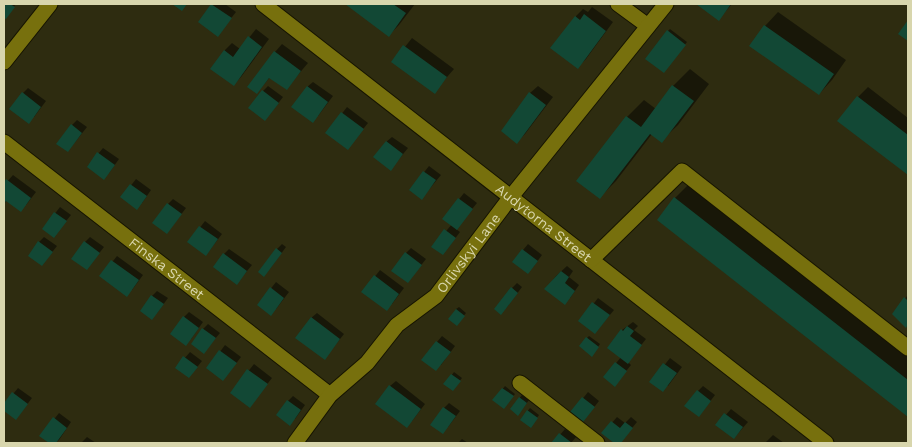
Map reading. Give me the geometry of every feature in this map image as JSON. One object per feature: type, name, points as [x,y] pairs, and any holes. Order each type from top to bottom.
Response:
[{"type":"street","points":[[4,62],[50,4]]},
{"type":"street","name":"Audytorna Street","points":[[263,4],[826,443]]},
{"type":"street","points":[[618,4],[648,26]]},
{"type":"street","name":"Orlivskyi Lane","points":[[295,443],[330,394],[367,363],[397,325],[436,296],[510,198],[666,4]]},
{"type":"street","name":"Finska Street","points":[[4,142],[330,394]]},
{"type":"street","points":[[591,260],[682,171],[908,348]]},
{"type":"street","points":[[520,383],[597,443]]},
{"type":"building","points":[[4,4],[10,4],[15,7],[6,19],[4,18]]},
{"type":"building","points":[[172,4],[187,4],[182,11]]},
{"type":"building","points":[[211,4],[232,18],[218,37],[198,22]]},
{"type":"building","points":[[345,4],[393,4],[406,13],[389,37]]},
{"type":"building","points":[[696,4],[731,4],[719,21]]},
{"type":"building","points":[[584,14],[606,31],[578,69],[550,48],[575,16],[580,20]]},
{"type":"building","points":[[908,20],[908,41],[898,34]]},
{"type":"building","points":[[764,25],[834,74],[819,95],[749,46]]},
{"type":"building","points":[[667,30],[686,45],[664,73],[645,59]]},
{"type":"building","points":[[248,36],[262,47],[234,86],[210,69],[224,50],[233,57]]},
{"type":"building","points":[[403,45],[447,77],[435,94],[391,62]]},
{"type":"building","points":[[274,51],[301,71],[287,90],[269,78],[257,94],[247,87]]},
{"type":"building","points":[[672,85],[694,101],[662,143],[650,134],[600,199],[576,181],[626,116],[641,127]]},
{"type":"building","points":[[307,86],[328,102],[313,123],[291,107]]},
{"type":"building","points":[[262,90],[279,103],[265,121],[248,108]]},
{"type":"building","points":[[22,92],[41,107],[29,124],[9,109]]},
{"type":"building","points":[[529,92],[546,105],[517,144],[501,131]]},
{"type":"building","points":[[857,96],[908,135],[908,175],[837,121]]},
{"type":"building","points":[[341,112],[364,129],[348,150],[325,133]]},
{"type":"building","points":[[71,124],[82,133],[68,152],[56,144]]},
{"type":"building","points":[[386,141],[403,154],[391,171],[373,157]]},
{"type":"building","points":[[97,152],[115,165],[104,180],[87,167]]},
{"type":"building","points":[[423,171],[436,180],[422,200],[409,190]]},
{"type":"building","points":[[6,179],[31,198],[21,212],[6,201],[4,204],[4,183]]},
{"type":"building","points":[[130,184],[147,196],[137,210],[120,197]]},
{"type":"building","points":[[674,197],[908,380],[908,417],[657,220]]},
{"type":"building","points":[[458,198],[473,209],[457,230],[442,219]]},
{"type":"building","points":[[167,203],[182,214],[167,234],[152,223]]},
{"type":"building","points":[[54,212],[67,221],[54,238],[42,229]]},
{"type":"building","points":[[199,226],[218,239],[206,256],[187,242]]},
{"type":"building","points":[[444,229],[456,238],[443,255],[431,247]]},
{"type":"building","points":[[38,241],[53,252],[42,266],[28,256]]},
{"type":"building","points":[[84,241],[100,253],[87,270],[71,259]]},
{"type":"building","points":[[276,248],[282,253],[264,277],[258,272]]},
{"type":"building","points":[[522,249],[538,261],[528,274],[512,262]]},
{"type":"building","points":[[405,252],[422,265],[408,283],[391,271]]},
{"type":"building","points":[[223,253],[247,271],[237,285],[213,267]]},
{"type":"building","points":[[111,260],[139,280],[127,297],[99,276]]},
{"type":"building","points":[[561,271],[569,277],[565,283],[575,291],[565,305],[544,289]]},
{"type":"building","points":[[374,275],[399,294],[387,311],[361,292]]},
{"type":"building","points":[[270,287],[284,298],[271,316],[257,305]]},
{"type":"building","points":[[511,287],[518,293],[501,315],[494,309]]},
{"type":"building","points":[[151,295],[164,304],[152,320],[140,311]]},
{"type":"building","points":[[904,297],[908,301],[908,324],[906,328],[892,314]]},
{"type":"building","points":[[592,302],[610,315],[595,334],[578,321]]},
{"type":"building","points":[[456,309],[465,316],[457,326],[448,319]]},
{"type":"building","points":[[183,316],[199,328],[186,346],[170,334]]},
{"type":"building","points":[[311,317],[340,339],[325,360],[295,338]]},
{"type":"building","points":[[627,326],[634,331],[630,336],[642,345],[628,364],[607,348],[621,329],[623,331]]},
{"type":"building","points":[[202,328],[216,338],[204,354],[191,344]]},
{"type":"building","points":[[586,337],[599,347],[592,357],[579,346]]},
{"type":"building","points":[[436,341],[451,352],[436,371],[421,360]]},
{"type":"building","points":[[219,350],[237,363],[223,381],[206,368]]},
{"type":"building","points":[[183,356],[198,367],[189,378],[175,368]]},
{"type":"building","points":[[615,362],[627,371],[615,387],[603,377]]},
{"type":"building","points":[[663,363],[677,373],[663,392],[649,382]]},
{"type":"building","points":[[247,369],[268,384],[250,408],[230,393]]},
{"type":"building","points":[[451,374],[461,381],[453,391],[443,384]]},
{"type":"building","points":[[389,385],[421,409],[407,428],[375,404]]},
{"type":"building","points":[[502,388],[514,396],[504,409],[492,400]]},
{"type":"building","points":[[697,390],[711,401],[699,417],[684,406]]},
{"type":"building","points":[[12,392],[28,404],[16,420],[4,411],[4,403]]},
{"type":"building","points":[[519,397],[527,403],[518,416],[510,409]]},
{"type":"building","points":[[582,397],[595,407],[583,422],[570,412]]},
{"type":"building","points":[[287,400],[301,410],[290,426],[276,415]]},
{"type":"building","points":[[443,407],[456,416],[443,434],[430,425]]},
{"type":"building","points":[[527,410],[538,418],[531,428],[520,420]]},
{"type":"building","points":[[724,413],[743,427],[734,439],[715,425]]},
{"type":"building","points":[[53,417],[67,428],[56,443],[49,443],[39,436]]},
{"type":"building","points":[[611,421],[620,428],[625,422],[633,428],[621,443],[614,443],[601,433]]},
{"type":"building","points":[[559,433],[572,443],[551,443]]}]
